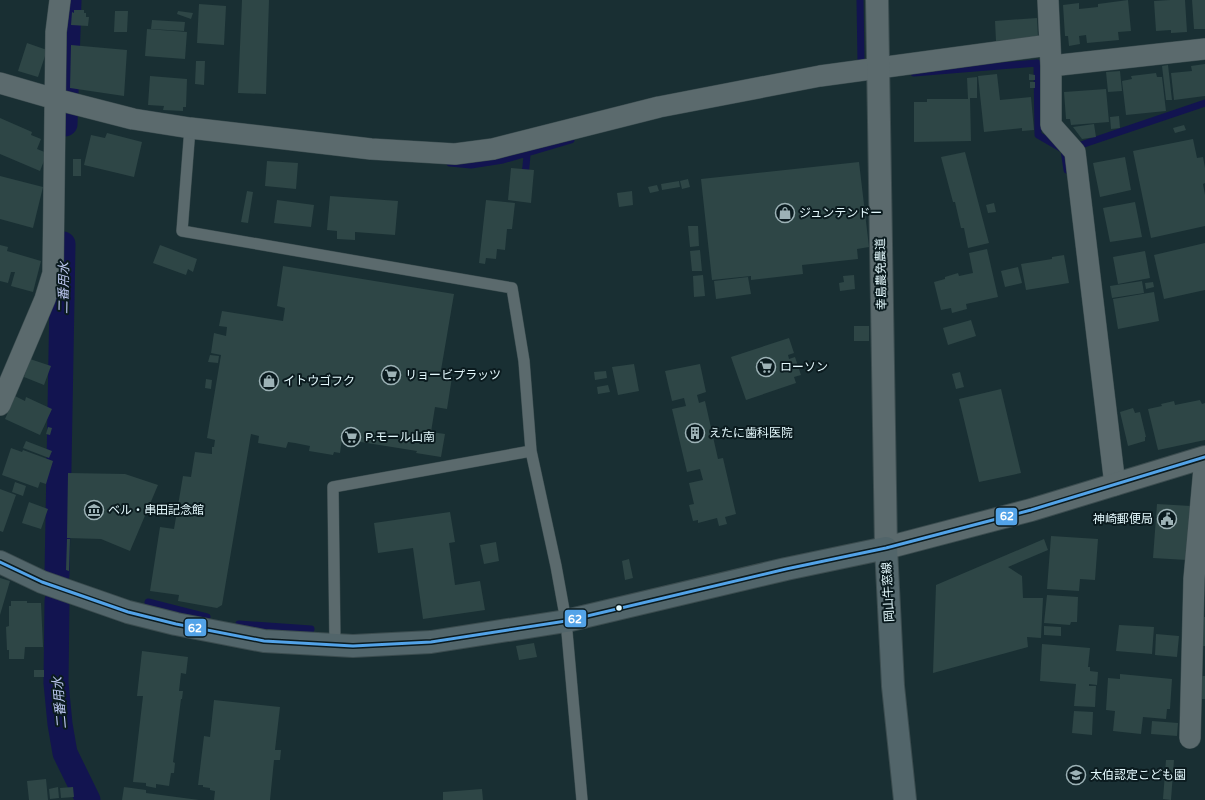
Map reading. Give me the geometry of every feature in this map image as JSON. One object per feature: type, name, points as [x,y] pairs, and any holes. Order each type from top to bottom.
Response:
[{"type":"main road","name":"岡山牛窓線","points":[[0,562],[42,582],[128,612],[176,624],[264,641],[353,646],[430,642],[566,620],[786,569],[886,548],[893,686],[905,800]]},
{"type":"street","points":[[0,405],[45,299],[53,272],[62,100],[56,32],[60,0]]},
{"type":"street","name":"幸島農免農道","points":[[877,0],[886,548]]},
{"type":"street","points":[[1048,0],[1051,66],[1051,125],[1075,152],[1115,485]]},
{"type":"street","points":[[0,83],[133,119],[190,128],[371,148],[455,154],[493,149],[659,107],[820,76],[1049,45]]},
{"type":"street","points":[[1051,66],[1205,50]]},
{"type":"street","points":[[886,548],[1031,510],[1205,457],[1194,579],[1190,738]]},
{"type":"lane","points":[[190,128],[182,231],[512,288],[524,361],[531,451],[566,620],[582,800]]},
{"type":"lane","points":[[335,645],[333,487],[531,451]]},
{"type":"building","points":[[242,0],[269,0],[266,94],[238,93]]},
{"type":"building","points":[[1128,0],[1131,31],[1118,32],[1119,40],[1087,43],[1086,35],[1079,36],[1080,44],[1069,46],[1068,36],[1065,36],[1063,5],[1079,3],[1079,9],[1098,7],[1098,4]]},
{"type":"building","points":[[1185,0],[1187,32],[1171,33],[1171,30],[1156,31],[1154,1]]},
{"type":"building","points":[[1192,0],[1205,0],[1205,29],[1194,29]]},
{"type":"building","points":[[199,4],[226,6],[224,45],[197,43]]},
{"type":"building","points":[[74,10],[84,10],[86,17],[89,17],[88,26],[71,25],[72,12],[74,13]]},
{"type":"building","points":[[115,11],[128,11],[127,32],[114,32]]},
{"type":"building","points":[[178,11],[193,13],[191,19],[177,14]]},
{"type":"building","points":[[1037,18],[1038,37],[996,41],[995,21]]},
{"type":"building","points":[[152,20],[185,22],[184,31],[151,29]]},
{"type":"building","points":[[147,29],[187,32],[185,59],[145,56]]},
{"type":"building","points":[[27,43],[47,50],[38,77],[18,71]]},
{"type":"building","points":[[71,45],[127,50],[124,96],[70,88]]},
{"type":"building","points":[[196,61],[205,61],[204,85],[195,84]]},
{"type":"building","points":[[1205,64],[1205,96],[1174,100],[1171,73],[1192,71],[1191,66]]},
{"type":"building","points":[[1168,65],[1172,100],[1166,100],[1162,66]]},
{"type":"building","points":[[1120,71],[1122,91],[1108,92],[1106,72]]},
{"type":"building","points":[[1156,73],[1157,77],[1162,77],[1166,111],[1126,115],[1122,81],[1132,79],[1131,76]]},
{"type":"building","points":[[997,74],[1000,100],[1031,97],[1034,130],[1022,131],[1022,128],[984,132],[978,76]]},
{"type":"building","points":[[1029,74],[1035,75],[1035,80],[1029,80]]},
{"type":"building","points":[[150,76],[187,79],[186,107],[183,107],[183,111],[163,110],[164,106],[148,105]]},
{"type":"building","points":[[977,77],[977,98],[970,98],[971,141],[914,142],[914,102],[927,102],[927,99],[968,99],[967,78]]},
{"type":"building","points":[[1030,82],[1035,82],[1035,88],[1030,88]]},
{"type":"building","points":[[1106,89],[1109,122],[1071,125],[1070,119],[1066,119],[1064,92]]},
{"type":"building","points":[[1119,116],[1120,128],[1111,129],[1110,117]]},
{"type":"building","points":[[0,118],[32,132],[31,135],[41,139],[37,149],[47,153],[40,171],[0,154]]},
{"type":"building","points":[[1094,124],[1096,137],[1082,139],[1073,127]]},
{"type":"building","points":[[1184,125],[1186,130],[1175,133],[1173,128]]},
{"type":"building","points":[[107,133],[142,142],[134,177],[84,165],[91,135],[105,138]]},
{"type":"building","points":[[1193,139],[1197,158],[1203,157],[1205,168],[1205,183],[1203,184],[1205,195],[1205,226],[1151,238],[1133,151]]},
{"type":"building","points":[[965,152],[989,243],[968,248],[964,228],[961,228],[955,202],[953,202],[941,157]]},
{"type":"building","points":[[1125,157],[1131,190],[1100,197],[1093,163]]},
{"type":"building","points":[[73,159],[81,159],[81,176],[73,176]]},
{"type":"building","points":[[267,161],[298,163],[296,189],[265,186]]},
{"type":"building","name":"ジュンテンドー","points":[[859,162],[869,247],[857,249],[858,259],[802,265],[803,274],[751,280],[751,276],[712,280],[701,179]]},
{"type":"building","points":[[511,168],[534,170],[531,203],[508,200]]},
{"type":"building","points":[[0,176],[43,187],[33,228],[0,219]]},
{"type":"building","points":[[688,179],[690,187],[682,189],[680,181]]},
{"type":"building","points":[[679,181],[680,187],[662,190],[661,184]]},
{"type":"building","points":[[657,185],[659,191],[650,193],[648,187]]},
{"type":"building","points":[[247,191],[253,192],[248,223],[241,222]]},
{"type":"building","points":[[632,191],[633,205],[619,207],[617,193]]},
{"type":"building","points":[[330,196],[398,201],[395,235],[355,232],[355,240],[337,239],[337,231],[327,230]]},
{"type":"building","points":[[277,200],[314,205],[311,227],[274,223]]},
{"type":"building","points":[[486,200],[515,203],[512,229],[507,229],[505,250],[497,249],[496,259],[486,258],[485,264],[479,263]]},
{"type":"building","points":[[1135,202],[1142,237],[1110,242],[1103,208]]},
{"type":"building","points":[[994,203],[996,212],[988,213],[986,205]]},
{"type":"building","points":[[688,226],[698,226],[699,246],[690,247]]},
{"type":"building","points":[[1205,243],[1205,290],[1164,299],[1154,255]]},
{"type":"building","points":[[0,245],[8,247],[7,251],[41,261],[33,292],[11,286],[15,272],[11,272],[8,283],[0,281]]},
{"type":"building","points":[[160,245],[197,259],[193,272],[188,269],[186,275],[153,263]]},
{"type":"building","points":[[987,249],[998,297],[966,304],[967,309],[952,313],[951,308],[941,310],[934,282],[958,273],[959,276],[973,273],[969,253]]},
{"type":"building","points":[[700,250],[702,271],[692,271],[690,251]]},
{"type":"building","points":[[1145,251],[1150,278],[1118,284],[1113,257]]},
{"type":"building","points":[[1064,255],[1069,283],[1026,290],[1021,264],[1052,259],[1052,257]]},
{"type":"building","name":"P.モール山南","points":[[283,266],[454,294],[440,376],[452,377],[447,409],[435,407],[431,432],[445,434],[441,457],[416,453],[417,451],[342,439],[340,453],[334,452],[333,455],[309,451],[310,446],[295,443],[288,442],[286,448],[258,443],[259,436],[251,434],[222,605],[217,608],[178,601],[179,595],[150,591],[160,527],[174,529],[183,476],[191,477],[195,452],[212,454],[212,447],[214,447],[215,440],[207,438],[221,355],[211,353],[214,333],[226,336],[227,327],[219,326],[222,311],[283,321],[285,308],[277,306]]},
{"type":"building","points":[[1018,267],[1022,283],[1005,287],[1001,271]]},
{"type":"building","points":[[703,275],[705,296],[694,297],[693,276]]},
{"type":"building","points":[[854,275],[855,289],[840,291],[839,283],[844,282],[843,276]]},
{"type":"building","points":[[748,277],[751,294],[716,299],[714,281]]},
{"type":"building","points":[[1142,281],[1144,293],[1112,298],[1110,286]]},
{"type":"building","points":[[1153,282],[1154,287],[1146,289],[1145,283]]},
{"type":"building","points":[[1154,292],[1159,321],[1118,329],[1113,299]]},
{"type":"building","points":[[971,320],[976,336],[948,345],[943,328]]},
{"type":"building","points":[[854,326],[869,326],[869,341],[854,341]]},
{"type":"building","name":"ローソン","points":[[789,338],[794,353],[788,355],[789,359],[795,357],[801,375],[794,377],[796,383],[746,400],[731,357]]},
{"type":"building","points":[[210,355],[219,356],[218,363],[208,362]]},
{"type":"building","points":[[30,359],[51,366],[44,385],[24,377]]},
{"type":"building","points":[[634,364],[639,391],[618,395],[612,367]]},
{"type":"building","name":"えたに歯科医院","points":[[700,364],[706,392],[697,395],[699,403],[705,401],[718,459],[723,458],[736,514],[725,517],[727,524],[719,526],[717,518],[698,523],[698,520],[693,521],[689,505],[694,504],[689,483],[703,480],[700,469],[687,472],[672,409],[686,406],[684,398],[672,401],[665,371]]},
{"type":"building","points":[[606,371],[607,378],[595,380],[594,372]]},
{"type":"building","points":[[960,372],[964,387],[956,389],[952,374]]},
{"type":"building","points":[[206,379],[212,380],[211,389],[205,388]]},
{"type":"building","points":[[608,385],[610,392],[598,394],[597,387]]},
{"type":"building","points":[[1001,389],[1021,473],[979,482],[959,399]]},
{"type":"building","points":[[15,396],[25,401],[26,397],[52,409],[40,435],[5,419]]},
{"type":"building","points":[[1200,400],[1202,404],[1205,403],[1205,440],[1158,450],[1148,409],[1162,406],[1161,404],[1174,401],[1175,405]]},
{"type":"building","points":[[1133,408],[1135,413],[1140,412],[1146,437],[1145,441],[1128,446],[1120,412]]},
{"type":"building","points":[[48,427],[52,428],[50,435],[46,434]]},
{"type":"building","points":[[26,441],[52,451],[49,458],[23,448]]},
{"type":"building","points":[[11,448],[22,452],[23,450],[53,461],[46,484],[40,482],[38,488],[2,475]]},
{"type":"building","points":[[68,473],[125,474],[158,485],[130,551],[101,539],[67,538]]},
{"type":"building","points":[[15,482],[26,486],[23,496],[12,492]]},
{"type":"building","points":[[0,489],[16,495],[3,532],[0,531]]},
{"type":"building","points":[[29,502],[48,509],[41,529],[22,523]]},
{"type":"building","points":[[1157,504],[1191,506],[1187,560],[1153,558]]},
{"type":"building","points":[[450,512],[455,542],[449,543],[455,585],[480,581],[485,610],[423,619],[413,548],[378,553],[374,523]]},
{"type":"building","points":[[1051,536],[1098,539],[1095,580],[1080,579],[1079,591],[1047,589]]},
{"type":"building","points":[[67,539],[70,539],[69,571],[66,570]]},
{"type":"building","points":[[1044,539],[1048,550],[1008,567],[1022,576],[1023,598],[1043,598],[1041,638],[1027,637],[1028,647],[933,673],[936,585]]},
{"type":"building","points":[[496,542],[499,561],[484,564],[480,545]]},
{"type":"building","points":[[629,559],[633,578],[625,580],[622,561]]},
{"type":"building","points":[[0,578],[10,581],[0,615]]},
{"type":"building","points":[[1047,595],[1078,597],[1077,622],[1071,622],[1070,625],[1044,623]]},
{"type":"building","points":[[11,601],[41,603],[43,647],[25,647],[24,659],[9,659],[6,627],[9,626],[9,606],[11,606]]},
{"type":"building","points":[[1202,617],[1205,617],[1205,646],[1200,646]]},
{"type":"building","points":[[1119,625],[1154,627],[1152,654],[1116,651]]},
{"type":"building","points":[[1044,626],[1061,627],[1061,636],[1044,635]]},
{"type":"building","points":[[1156,634],[1179,636],[1177,657],[1155,655]]},
{"type":"building","points":[[534,643],[537,657],[519,660],[516,646]]},
{"type":"building","points":[[1042,644],[1090,648],[1088,667],[1090,667],[1090,671],[1098,672],[1097,685],[1089,684],[1089,686],[1096,686],[1095,707],[1074,706],[1076,684],[1040,681]]},
{"type":"building","points":[[142,651],[188,657],[186,674],[181,673],[179,691],[183,691],[173,762],[175,763],[174,773],[171,773],[169,786],[156,784],[156,788],[146,786],[146,783],[133,782],[143,696],[137,696]]},
{"type":"building","points":[[34,670],[44,670],[44,677],[34,677]]},
{"type":"building","points":[[1120,674],[1172,679],[1170,709],[1167,709],[1166,719],[1143,717],[1141,734],[1113,731],[1115,711],[1106,710],[1108,678],[1120,679]]},
{"type":"building","points":[[1200,676],[1205,676],[1205,699],[1200,699]]},
{"type":"building","points":[[214,700],[280,707],[275,750],[281,750],[280,760],[274,760],[270,800],[214,800],[215,791],[210,790],[210,788],[203,787],[203,785],[198,785],[204,736],[210,737]]},
{"type":"building","points":[[1074,711],[1093,712],[1092,735],[1072,733]]},
{"type":"building","points":[[1152,721],[1178,723],[1177,736],[1151,734]]},
{"type":"building","points":[[1166,760],[1174,760],[1171,800],[1163,799]]},
{"type":"building","points":[[46,779],[48,800],[29,800],[27,781]]},
{"type":"building","points":[[58,787],[59,798],[50,799],[49,789]]},
{"type":"building","points":[[73,787],[74,797],[61,798],[60,788]]},
{"type":"building","points":[[124,787],[146,790],[146,793],[199,800],[122,800]]},
{"type":"building","points":[[482,789],[483,800],[443,800],[443,792]]},
{"type":"waterway","name":"二番用水","points":[[65,124],[69,0]]},
{"type":"waterway","points":[[860,0],[861,61]]},
{"type":"waterway","points":[[914,73],[1037,63],[1038,135],[1064,150],[1067,170]]},
{"type":"waterway","points":[[1081,145],[1205,103]]},
{"type":"waterway","points":[[450,163],[471,165],[503,160],[571,140]]},
{"type":"waterway","points":[[525,177],[527,155]]},
{"type":"waterway","name":"二番用水","points":[[57,575],[63,244]]},
{"type":"waterway","name":"二番用水","points":[[57,601],[56,683],[60,724],[65,753],[88,800]]},
{"type":"waterway","points":[[148,602],[207,617]]},
{"type":"waterway","points":[[239,624],[311,629]]},
{"type":"transit line","name":"62","points":[[0,562],[42,582],[128,612],[176,624],[264,641],[353,646],[431,642],[566,621],[786,569],[886,548],[1031,510],[1205,457]]},
{"type":"place","name":"ジュンテンドー","points":[[785,213]]},
{"type":"place","name":"ローソン","points":[[766,367]]},
{"type":"place","name":"リョービプラッツ","points":[[391,375]]},
{"type":"place","name":"イトウゴフク","points":[[269,381]]},
{"type":"place","name":"えたに歯科医院","points":[[695,433]]},
{"type":"place","name":"P.モール山南","points":[[351,437]]},
{"type":"place","name":"ベル・串田記念館","points":[[94,510]]},
{"type":"place","name":"神崎郵便局","points":[[1167,519]]},
{"type":"place","name":"太伯認定こども園","points":[[1076,775]]}]
